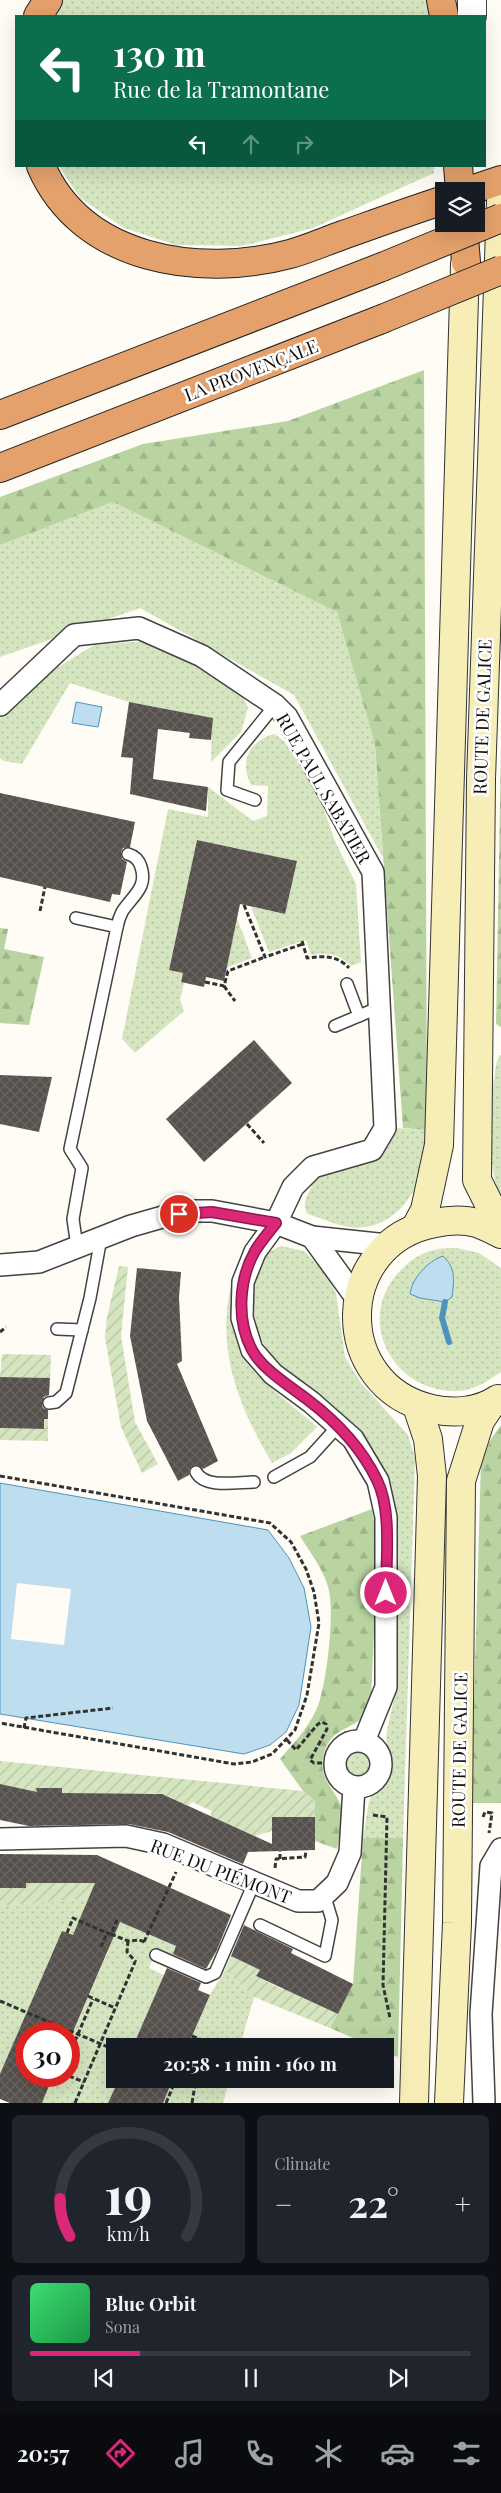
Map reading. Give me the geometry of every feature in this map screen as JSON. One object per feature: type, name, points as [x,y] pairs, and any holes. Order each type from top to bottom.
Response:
[{"type":"highway","points":[[39,15],[48,0]]},
{"type":"highway","points":[[441,0],[444,15]]},
{"type":"highway","points":[[40,167],[47,181],[80,221],[116,245],[156,258],[219,266],[289,254],[435,203]]},
{"type":"highway","points":[[458,167],[459,182]]},
{"type":"highway","points":[[485,185],[501,180]]},
{"type":"highway","points":[[0,415],[382,267],[501,218]]},
{"type":"highway","points":[[463,232],[466,262]]},
{"type":"highway","name":"LA PROVENÇALE","points":[[0,468],[382,319],[501,270]]},
{"type":"main road","name":"ROUTE DE GALICE","points":[[501,201],[481,779],[477,1180],[501,1228]]},
{"type":"main road","name":"ROUTE DE GALICE","points":[[416,1227],[425,1210],[439,1145],[466,262]]},
{"type":"main road","points":[[496,1400],[470,1410],[443,1411],[417,1406],[391,1391],[372,1370],[360,1343],[355,1316],[357,1299],[366,1272],[387,1245],[416,1227],[453,1220],[476,1223],[501,1234]]},
{"type":"main road","name":"ROUTE DE GALICE","points":[[449,2103],[457,1923],[461,1481],[480,1421],[496,1400]]},
{"type":"main road","name":"ROUTE DE GALICE","points":[[414,2103],[432,1476],[428,1440],[417,1406]]},
{"type":"street","points":[[472,0],[472,15]]},
{"type":"street","points":[[468,167],[468,182]]},
{"type":"street","name":"ROUTE DE GALICE","points":[[466,232],[466,262]]},
{"type":"street","name":"RUE PAUL SABATIER","points":[[0,705],[74,635],[138,628],[202,656],[275,705],[286,717],[373,872],[385,1128],[372,1150],[313,1167],[293,1187],[276,1223]]},
{"type":"street","points":[[0,1265],[39,1262],[131,1226],[192,1211],[212,1212],[276,1223],[312,1237],[387,1245]]},
{"type":"street","points":[[276,1223],[255,1252],[243,1282],[242,1318],[252,1350],[274,1374],[353,1439],[378,1481],[386,1517],[386,1687],[364,1741]]},
{"type":"street","points":[[312,1237],[357,1299]]},
{"type":"street","points":[[352,1741],[364,1741],[373,1746],[378,1752],[381,1768],[375,1780],[362,1787],[354,1787],[341,1780],[336,1773],[335,1763],[338,1751],[345,1745],[352,1741]]},
{"type":"street","points":[[324,1894],[336,1883],[350,1853],[354,1787]]},
{"type":"street","name":"RUE DU PIÉMONT","points":[[0,1839],[126,1836],[163,1844],[298,1901],[318,1900],[324,1894]]},
{"type":"street","points":[[484,2103],[481,2014],[492,1866],[501,1850]]},
{"type":"lane","points":[[255,800],[227,790],[229,762],[275,705]]},
{"type":"lane","points":[[77,1247],[73,1219],[82,1168],[70,1149],[117,927],[121,914],[139,892],[144,878],[141,864],[134,856],[128,854]]},
{"type":"lane","points":[[76,918],[117,927]]},
{"type":"lane","points":[[347,984],[360,1016]]},
{"type":"lane","points":[[335,1026],[380,1007]]},
{"type":"lane","points":[[49,1403],[56,1402],[66,1393],[82,1330],[101,1238]]},
{"type":"lane","points":[[58,1329],[82,1330]]},
{"type":"lane","points":[[274,1477],[310,1457],[339,1426]]},
{"type":"lane","points":[[196,1472],[203,1480],[212,1482],[254,1482]]},
{"type":"lane","points":[[156,1955],[206,1977],[215,1973],[254,1883]]},
{"type":"lane","points":[[260,1925],[325,1956],[332,1920],[324,1894]]},
{"type":"path","points":[[40,911],[45,887]]},
{"type":"path","points":[[244,905],[265,956]]},
{"type":"path","points":[[224,986],[228,971],[265,956],[303,944]]},
{"type":"path","points":[[205,982],[224,986],[235,1001]]},
{"type":"path","points":[[247,1124],[264,1143]]},
{"type":"path","points":[[0,1332],[6,1327]]},
{"type":"path","points":[[0,1476],[270,1524],[290,1542],[306,1569],[314,1592],[318,1623],[308,1695],[295,1730],[272,1754],[252,1762],[234,1764],[0,1723]]},
{"type":"path","points":[[24,1728],[26,1718],[113,1708]]},
{"type":"path","points":[[287,1740],[296,1750],[300,1748],[318,1724],[322,1722],[326,1724],[326,1729],[310,1760],[314,1763],[335,1763]]},
{"type":"path","points":[[387,1817],[383,1986],[391,2020]]},
{"type":"path","points":[[280,1851],[280,1859]]},
{"type":"path","points":[[274,1891],[276,1859],[305,1857],[306,1851]]},
{"type":"path","points":[[144,1942],[184,1853]]},
{"type":"path","points":[[68,1933],[74,1918],[128,1941],[149,1944],[156,1955]]},
{"type":"path","points":[[101,1947],[117,1920]]},
{"type":"path","points":[[75,2103],[135,1962],[127,1952],[128,1941]]},
{"type":"path","points":[[88,1996],[116,2008]]},
{"type":"path","points":[[80,2029],[93,1998]]},
{"type":"path","points":[[0,2001],[50,2022]]},
{"type":"path","points":[[80,2035],[106,2046]]},
{"type":"path","points":[[80,2080],[84,2082]]},
{"type":"path","points":[[166,2103],[174,2088]]},
{"type":"path","points":[[192,2103],[195,2088]]},
{"type":"green space","points":[[62,0],[428,0],[430,15],[55,15]]},
{"type":"green space","points":[[60,167],[434,167],[434,173],[313,228],[242,246],[176,245],[124,228],[80,198]]},
{"type":"green space","points":[[424,370],[427,1130],[403,1128],[375,745],[337,612],[113,502],[0,545],[0,497],[143,444],[288,421]]},
{"type":"green space","points":[[113,502],[337,612],[375,745],[383,858],[294,695],[140,608],[0,657],[0,545]]},
{"type":"green space","points":[[146,641],[204,666],[241,691],[248,708],[241,732],[211,762],[212,718],[129,702],[70,683],[22,764],[3,761],[0,758],[0,718],[45,675],[94,645]]},
{"type":"green space","points":[[274,734],[284,741],[318,793],[335,841],[356,884],[361,962],[351,966],[337,956],[311,955],[306,940],[269,952],[251,907],[285,914],[296,861],[197,840],[169,969],[183,973],[181,981],[184,983],[180,1000],[184,1011],[135,1053],[122,1039],[168,809],[208,817],[208,787],[253,821],[267,816],[268,786],[251,785],[246,761],[253,747],[258,742]]},
{"type":"green space","points":[[501,747],[501,1027],[496,1024]]},
{"type":"green space","points":[[237,918],[252,958],[226,968]]},
{"type":"green space","points":[[0,928],[8,929],[4,949],[44,957],[29,1025],[0,1023]]},
{"type":"green space","points":[[500,1055],[501,1200],[492,1165],[488,1132],[489,1096],[493,1088],[496,1066]]},
{"type":"green space","points":[[396,1128],[427,1130],[422,1171],[415,1187],[402,1207],[384,1221],[361,1227],[344,1226],[308,1214],[305,1205],[306,1200],[317,1176],[375,1160],[389,1146]]},
{"type":"green space","points":[[281,1246],[304,1251],[325,1273],[336,1293],[345,1357],[361,1383],[408,1435],[415,1458],[403,1838],[363,1838],[369,1802],[374,1789],[390,1765],[386,1738],[395,1690],[398,1566],[397,1523],[394,1502],[380,1462],[366,1442],[347,1423],[285,1370],[268,1351],[257,1329],[252,1304],[252,1286],[265,1254]]},
{"type":"green space","points":[[457,1248],[479,1253],[501,1268],[501,1372],[486,1382],[463,1391],[434,1388],[414,1379],[398,1366],[386,1348],[380,1329],[381,1308],[388,1288],[402,1269],[412,1260],[425,1253],[439,1249]]},
{"type":"green space","points":[[119,1266],[128,1267],[121,1336],[135,1422],[158,1464],[142,1473],[121,1427],[105,1338],[107,1317]]},
{"type":"green space","points":[[235,1271],[236,1325],[243,1352],[249,1364],[271,1388],[317,1427],[291,1453],[272,1463],[248,1417],[232,1371],[226,1322]]},
{"type":"green space","points":[[2,1354],[51,1355],[50,1378],[0,1377]]},
{"type":"green space","points":[[44,1419],[48,1419],[48,1441],[0,1440],[0,1428],[44,1429]]},
{"type":"green space","points":[[501,1425],[501,1803],[471,1803],[481,1462],[491,1439]]},
{"type":"green space","points":[[372,1509],[378,1548],[371,1698],[368,1710],[363,1718],[332,1738],[327,1745],[323,1762],[324,1775],[340,1803],[342,1814],[342,1826],[337,1849],[315,1841],[315,1801],[303,1791],[280,1759],[302,1733],[316,1711],[325,1679],[329,1650],[331,1608],[329,1589],[318,1565],[300,1536]]},
{"type":"green space","points":[[358,1751],[367,1755],[371,1764],[367,1773],[358,1777],[349,1773],[345,1764],[349,1755]]},
{"type":"green space","points":[[0,1761],[303,1791],[315,1801],[315,1817],[272,1817],[272,1831],[255,1836],[210,1817],[212,1811],[192,1802],[188,1806],[161,1794],[62,1794],[62,1788],[37,1788],[37,1793],[0,1784]]},
{"type":"green space","points":[[363,1838],[403,1838],[398,2057],[394,2055],[394,2038],[353,2038],[330,2028],[353,1984]]},
{"type":"green space","points":[[96,1882],[89,1898],[0,1906],[0,1888],[25,1888],[26,1883]]},
{"type":"green space","points":[[89,1898],[85,1907],[203,1958],[198,1970],[156,1951],[149,1968],[164,1975],[136,2038],[106,2038],[106,2088],[115,2088],[108,2103],[42,2103],[49,2087],[80,2087],[80,2022],[77,2022],[108,1951],[62,1931],[23,2022],[15,2022],[15,2039],[0,2074],[0,1906]]},
{"type":"green space","points":[[231,1956],[260,1970],[256,1976],[283,1990],[285,1987],[338,2014],[330,2028],[254,1997],[225,1970]]},
{"type":"green space","points":[[225,1970],[254,1997],[242,2038],[191,2038],[210,1995]]},
{"type":"green space","points":[[169,2088],[227,2088],[223,2103],[163,2103]]},
{"type":"water","points":[[76,702],[102,707],[98,727],[72,723]]},
{"type":"water","points":[[443,1256],[452,1270],[452,1297],[445,1302],[420,1298],[410,1294],[417,1276],[426,1266]]},
{"type":"water","points":[[0,1483],[268,1530],[289,1558],[304,1588],[311,1627],[299,1705],[286,1732],[270,1745],[244,1754],[0,1714]]},
{"type":"pier","points":[[17,1583],[71,1589],[64,1645],[11,1639]]},
{"type":"building","points":[[129,702],[213,718],[211,740],[189,738],[190,733],[158,729],[153,779],[208,787],[206,811],[130,794],[133,758],[121,757]]},
{"type":"building","points":[[0,793],[135,822],[130,847],[123,848],[121,852],[122,859],[127,862],[120,895],[112,894],[110,902],[0,877]]},
{"type":"building","points":[[197,840],[297,861],[285,914],[240,904],[224,981],[206,977],[204,987],[181,982],[183,973],[169,970]]},
{"type":"building","points":[[254,1040],[292,1083],[204,1162],[166,1119]]},
{"type":"building","points":[[0,1075],[52,1077],[39,1132],[0,1124]]},
{"type":"building","points":[[137,1268],[181,1272],[179,1297],[182,1361],[177,1364],[218,1461],[203,1469],[198,1465],[192,1466],[189,1470],[189,1475],[178,1481],[147,1421],[130,1336]]},
{"type":"building","points":[[0,1377],[50,1378],[49,1395],[44,1397],[42,1404],[43,1408],[48,1410],[48,1419],[44,1419],[44,1429],[0,1428]]},
{"type":"building","points":[[0,1784],[37,1792],[36,1788],[62,1788],[62,1793],[162,1794],[272,1844],[272,1817],[315,1817],[315,1850],[248,1852],[243,1864],[168,1832],[129,1824],[29,1826],[0,1820]]},
{"type":"building","points":[[0,1854],[97,1855],[231,1915],[217,1950],[206,1969],[173,1954],[176,1946],[120,1922],[77,2022],[23,2022],[62,1931],[73,1935],[95,1883],[26,1883],[26,1888],[0,1888]]},
{"type":"building","points":[[244,1925],[293,1949],[291,1953],[353,1984],[338,2014],[256,1976],[260,1970],[231,1956]]},
{"type":"building","points":[[167,1968],[201,1983],[198,1990],[210,1995],[191,2038],[136,2038]]},
{"type":"building","points":[[15,2039],[15,2087],[49,2087],[42,2103],[10,2103],[0,2099],[0,2074]]},
{"type":"building","points":[[115,2088],[169,2088],[163,2103],[108,2103]]},
{"type":"waterway","points":[[445,1302],[442,1318],[449,1342]]},
{"type":"route","points":[[179,1214],[192,1211],[212,1212],[276,1223],[255,1252],[243,1282],[242,1318],[252,1350],[274,1374],[311,1402],[353,1439],[378,1481],[386,1517],[386,1593]]}]
